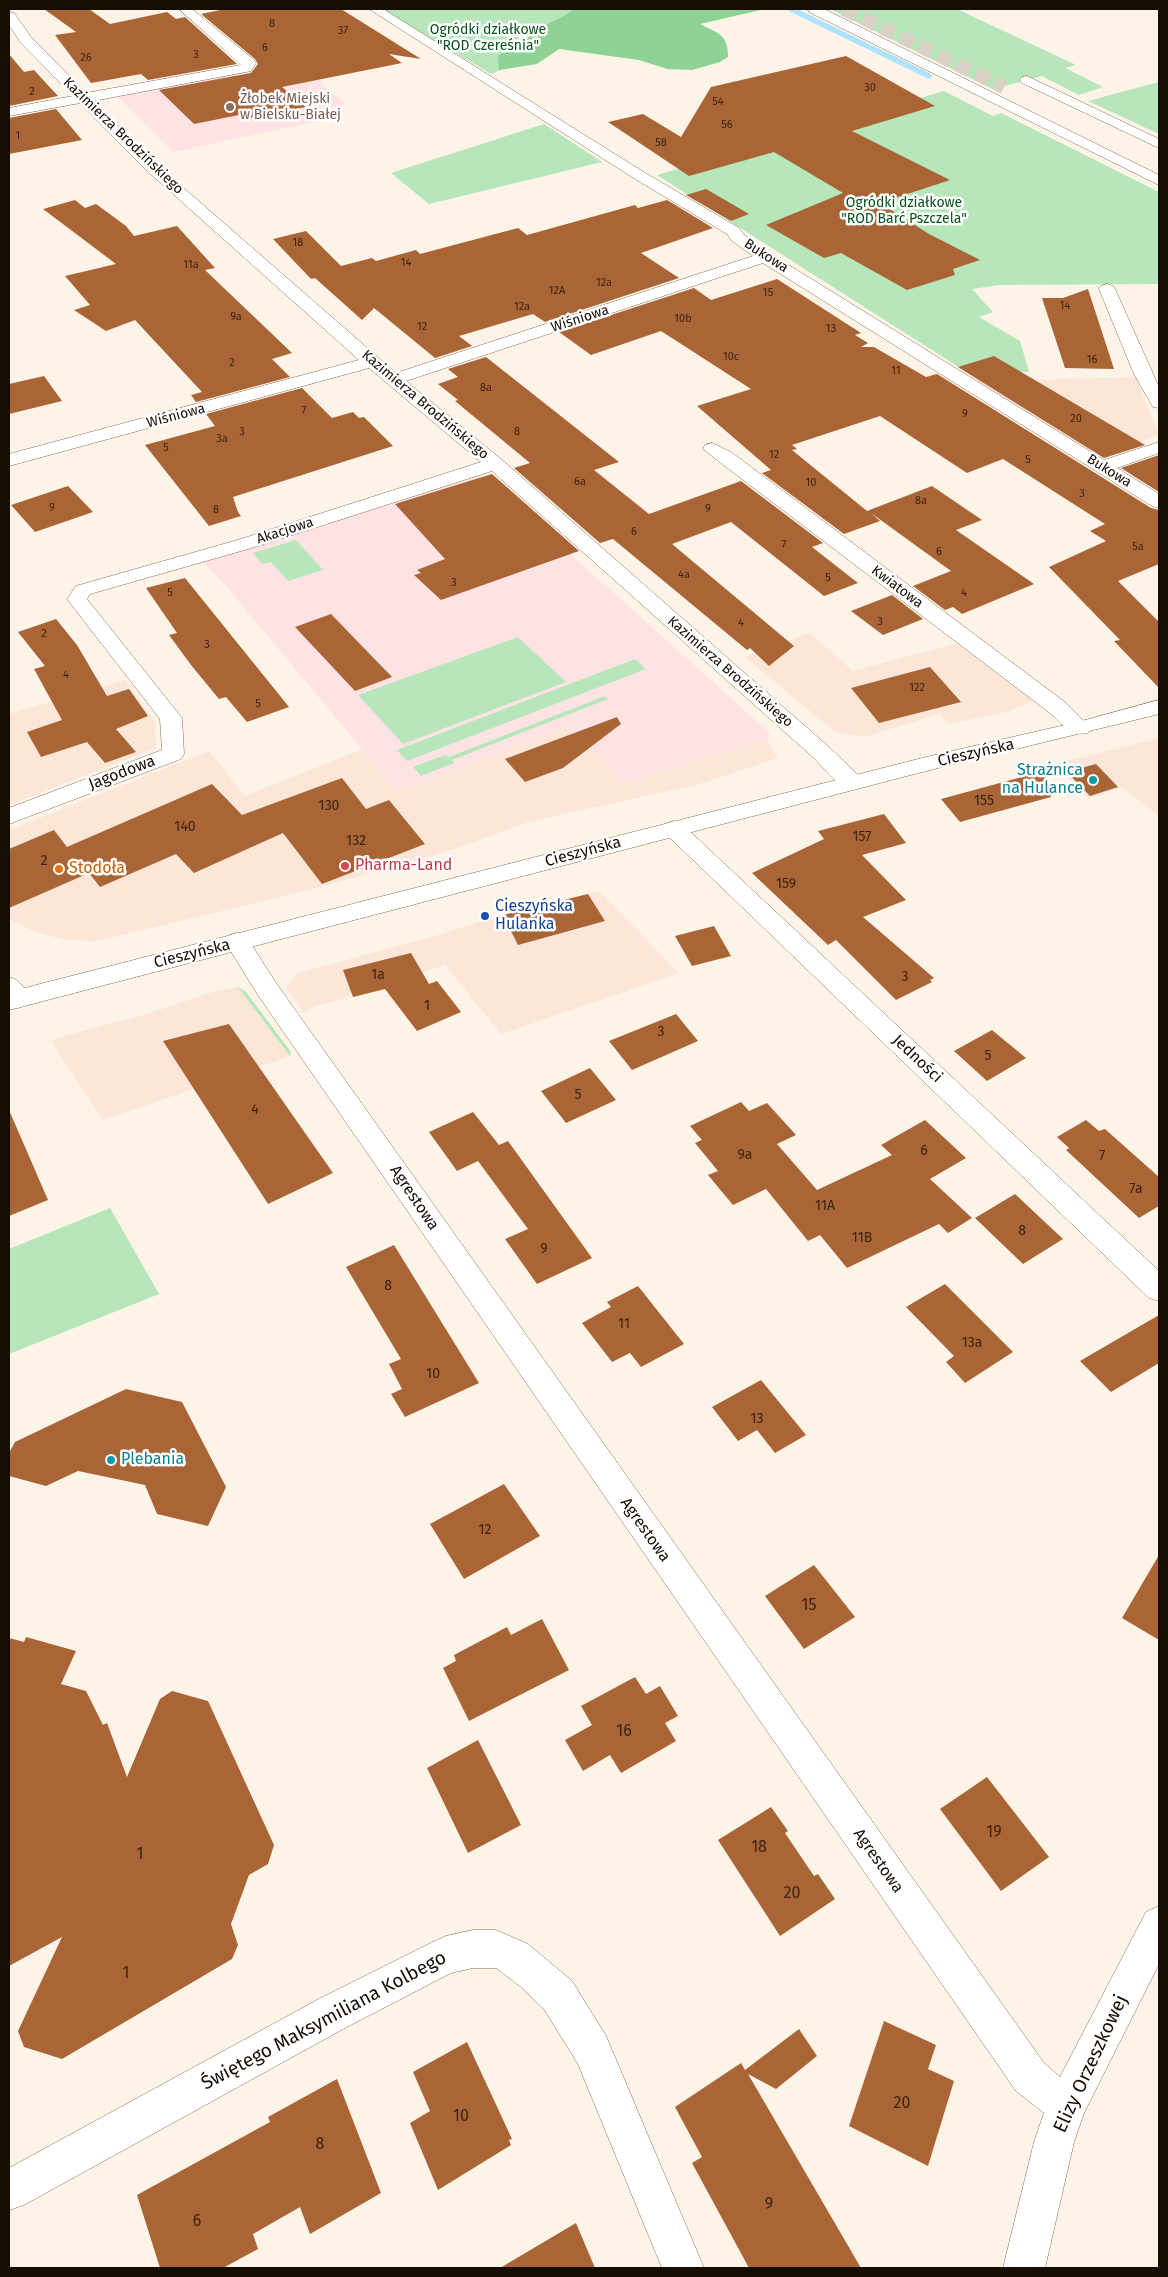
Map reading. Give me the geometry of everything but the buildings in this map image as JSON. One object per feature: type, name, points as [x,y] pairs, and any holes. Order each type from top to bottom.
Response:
[{"type":"street","points":[[9,112],[246,68],[249,63],[185,9]]},
{"type":"street","name":"Bukowa","points":[[374,9],[629,169],[733,231],[738,238],[765,256],[1159,502]]},
{"type":"street","points":[[814,9],[1159,180]]},
{"type":"street","name":"Kazimierza Brodzińskiego","points":[[9,16],[26,40],[150,166],[372,362],[496,464],[815,746],[853,783]]},
{"type":"street","points":[[1027,80],[1159,144]]},
{"type":"street","name":"Wiśniowa","points":[[393,380],[765,256]]},
{"type":"street","points":[[1107,289],[1143,374],[1159,403]]},
{"type":"street","name":"Wiśniowa","points":[[9,460],[372,362]]},
{"type":"street","points":[[1102,467],[1159,447]]},
{"type":"street","name":"Kwiatowa","points":[[712,449],[732,462],[1051,702],[1080,728]]},
{"type":"street","name":"Akacjowa","points":[[77,599],[83,590],[248,543],[496,464]]},
{"type":"street","name":"Jagodowa","points":[[9,816],[173,754],[171,718],[77,599]]},
{"type":"street","name":"Cieszyńska","points":[[12,996],[237,942],[853,783],[1159,707]]},
{"type":"street","name":"Jedności","points":[[674,829],[1159,1289]]},
{"type":"street","name":"Agrestowa","points":[[237,942],[267,989],[572,1426],[1030,2077],[1048,2093],[1068,2105]]},
{"type":"street","name":"Elizy Orzeszkowej","points":[[1024,2268],[1054,2142],[1068,2105],[1159,1925]]},
{"type":"street","name":"Świętego Maksymiliana Kolbego","points":[[9,2190],[331,2014],[446,1955],[473,1949],[496,1949],[515,1957],[558,1995],[592,2050],[683,2268]]},
{"type":"shaded area","name":"Żłobek Miejski w Bielsku-Białej","points":[[290,57],[322,81],[321,84],[346,104],[318,111],[328,119],[173,152],[116,95],[255,69],[259,59]]},
{"type":"shaded area","points":[[1002,372],[1035,380],[1136,377],[1159,435],[1101,457],[976,381]]},
{"type":"shaded area","points":[[482,475],[770,733],[767,739],[624,783],[568,726],[398,792],[219,578],[203,562]]},
{"type":"shaded area","points":[[810,633],[853,671],[958,643],[1035,701],[1006,712],[949,724],[939,714],[864,737],[835,732],[745,657]]},
{"type":"shaded area","points":[[125,680],[155,723],[156,748],[9,805],[9,714]]},
{"type":"shaded area","points":[[568,726],[624,783],[767,739],[778,758],[696,785],[528,822],[452,850],[313,889],[97,941],[65,940],[35,932],[9,919],[9,830],[209,751],[245,796],[363,749],[398,792]]},
{"type":"shaded area","points":[[1159,738],[1159,816],[1122,787],[1088,799],[1055,764]]},
{"type":"shaded area","points":[[599,891],[679,973],[501,1034],[445,965],[400,979],[400,982],[349,994],[350,997],[315,1006],[304,1013],[286,988],[297,973],[425,939],[503,915]]},
{"type":"shaded area","points":[[238,987],[290,1056],[103,1120],[52,1043],[54,1039],[150,1013],[213,992]]},
{"type":"green space","name":"Ogródki działkowe \"ROD Czereśnia\"","points":[[381,9],[611,9],[518,34],[521,49],[507,67],[491,74]]},
{"type":"green space","points":[[574,9],[765,9],[700,24],[724,38],[728,57],[720,62],[692,70],[667,69],[639,60],[559,49],[537,64],[499,70],[498,56],[526,39],[539,28]]},
{"type":"green space","points":[[830,9],[957,9],[1076,65],[1065,68],[1103,87],[1079,95],[1042,76],[993,89]]},
{"type":"green space","points":[[1159,82],[1159,134],[1088,101],[1151,84]]},
{"type":"green space","name":"Ogródki działkowe \"ROD Barć Pszczela\"","points":[[944,91],[993,116],[1001,113],[1159,192],[1159,284],[1000,285],[972,289],[993,312],[979,317],[1020,341],[1029,372],[1002,372],[979,380],[657,175]]},
{"type":"green space","points":[[544,124],[602,162],[429,204],[391,173]]},
{"type":"green space","points":[[296,540],[323,570],[288,581],[271,562],[262,564],[253,553]]},
{"type":"green space","points":[[518,637],[566,682],[403,744],[358,695]]},
{"type":"green space","points":[[635,659],[646,669],[407,761],[397,750]]},
{"type":"green space","points":[[605,696],[608,699],[452,760],[454,763],[421,776],[413,767],[445,755],[449,757]]},
{"type":"green space","points":[[238,987],[246,992],[291,1052],[290,1056]]},
{"type":"green space","points":[[110,1208],[159,1294],[9,1354],[9,1249]]},
{"type":"waterway","points":[[791,9],[929,76]]},
{"type":"tunnel","points":[[844,9],[1004,87]]},
{"type":"place","name":"Żłobek Miejski w Bielsku-Białej","points":[[230,107]]},
{"type":"place","name":"Strażnica na Hulance","points":[[1093,780]]},
{"type":"place","name":"Pharma-Land","points":[[345,866]]},
{"type":"place","name":"Stodoła","points":[[59,869]]},
{"type":"place","name":"Cieszyńska Hulanka","points":[[485,916]]},
{"type":"place","name":"Plebania","points":[[111,1460]]}]
